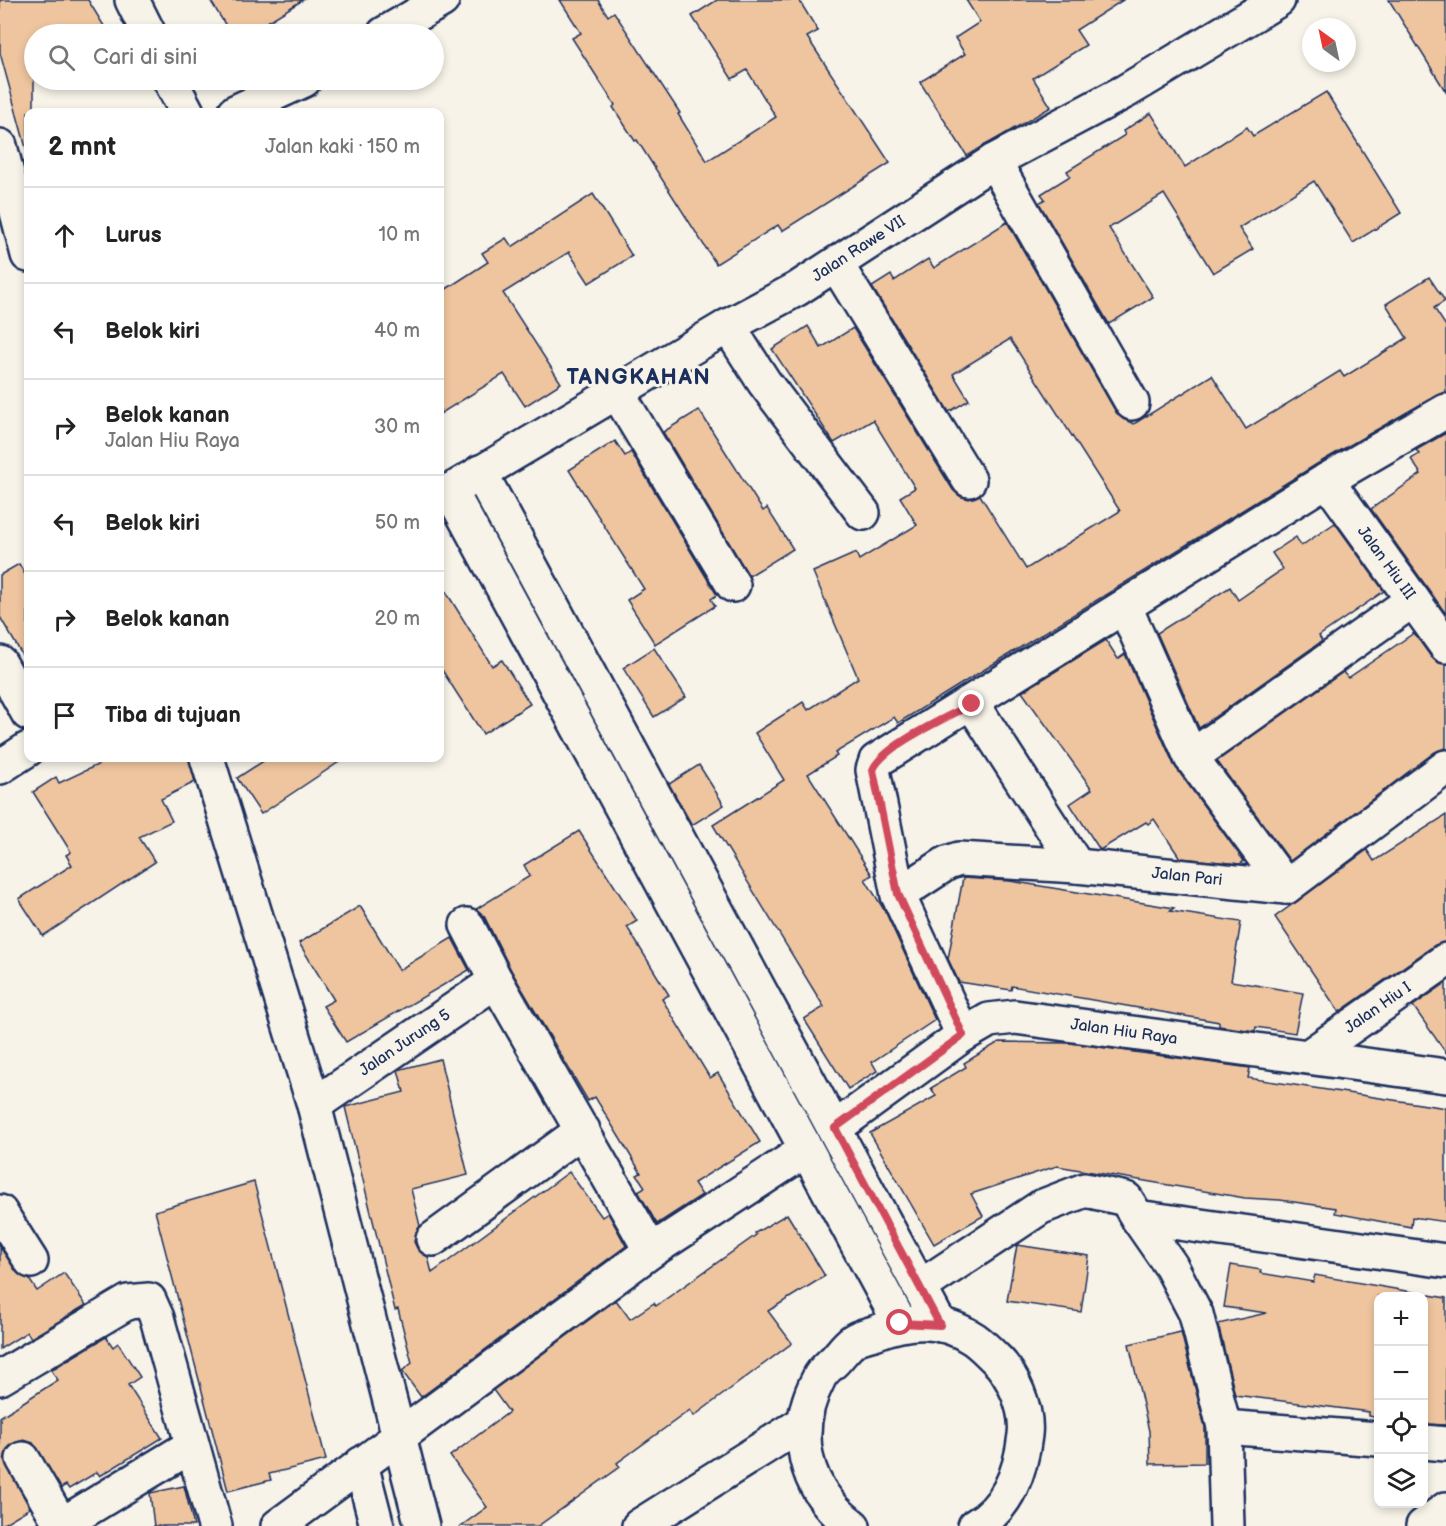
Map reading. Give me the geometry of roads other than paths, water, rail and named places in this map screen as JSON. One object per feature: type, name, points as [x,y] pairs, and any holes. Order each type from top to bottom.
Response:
[{"type":"street","points":[[133,0],[144,24]]},
{"type":"street","points":[[401,24],[442,0]]},
{"type":"street","name":"Jalan Rawe VII","points":[[445,494],[728,326],[797,289],[994,161],[1126,91],[1278,0]]},
{"type":"street","points":[[175,90],[185,108]]},
{"type":"street","points":[[244,108],[282,90]]},
{"type":"street","points":[[0,146],[7,200],[24,245]]},
{"type":"street","points":[[994,161],[1132,403]]},
{"type":"street","points":[[836,264],[969,480]]},
{"type":"street","points":[[728,326],[764,382],[863,513]]},
{"type":"street","points":[[617,392],[733,585]]},
{"type":"street","points":[[963,1035],[898,894],[873,770],[876,761],[972,704],[1327,480],[1446,411]]},
{"type":"street","points":[[480,472],[940,1325]]},
{"type":"street","name":"Jalan Hiu III","points":[[1327,480],[1446,646]]},
{"type":"street","points":[[445,494],[900,1323]]},
{"type":"street","points":[[1191,757],[1413,600]]},
{"type":"street","points":[[1125,607],[1191,757],[1286,887],[1446,767]]},
{"type":"street","points":[[0,663],[24,706]]},
{"type":"street","points":[[972,704],[1077,866]]},
{"type":"street","points":[[0,767],[24,752]]},
{"type":"street","points":[[208,762],[314,1105],[422,1526]]},
{"type":"street","name":"Jalan Pari","points":[[898,894],[946,863],[959,859],[1077,866],[1286,887]]},
{"type":"street","points":[[467,925],[496,981],[651,1251]]},
{"type":"street","name":"Jalan Hiu I","points":[[1309,1056],[1446,960]]},
{"type":"street","name":"Jalan Jurung 5","points":[[314,1105],[496,981]]},
{"type":"street","name":"Jalan Hiu Raya","points":[[835,1128],[963,1035],[989,1020],[1016,1017],[1309,1056],[1446,1077]]},
{"type":"street","points":[[433,1239],[583,1130]]},
{"type":"street","points":[[278,1526],[651,1251],[806,1150]]},
{"type":"street","points":[[921,1287],[1041,1207],[1084,1190],[1126,1198],[1171,1266],[1196,1314],[1224,1427],[1227,1526]]},
{"type":"street","points":[[0,1212],[31,1261]]},
{"type":"street","points":[[1137,1217],[1446,1262]]},
{"type":"street","points":[[0,1378],[128,1302],[148,1300],[157,1318],[215,1526]]},
{"type":"street","points":[[853,1526],[835,1513],[815,1487],[805,1456],[803,1423],[819,1376],[846,1348],[853,1341],[900,1323],[940,1325],[973,1338],[1000,1362],[1018,1392],[1026,1428],[1022,1463],[1007,1496],[975,1526]]},
{"type":"street","points":[[639,1526],[803,1423]]},
{"type":"street","points":[[1224,1427],[1374,1439]]},
{"type":"street","points":[[1428,1442],[1446,1444]]},
{"type":"street","points":[[23,1459],[62,1525],[192,1446]]},
{"type":"street","points":[[361,1464],[376,1526]]},
{"type":"street","points":[[1423,1526],[1446,1509]]},
{"type":"district","name":"TANGKAHAN","points":[[639,377]]}]
